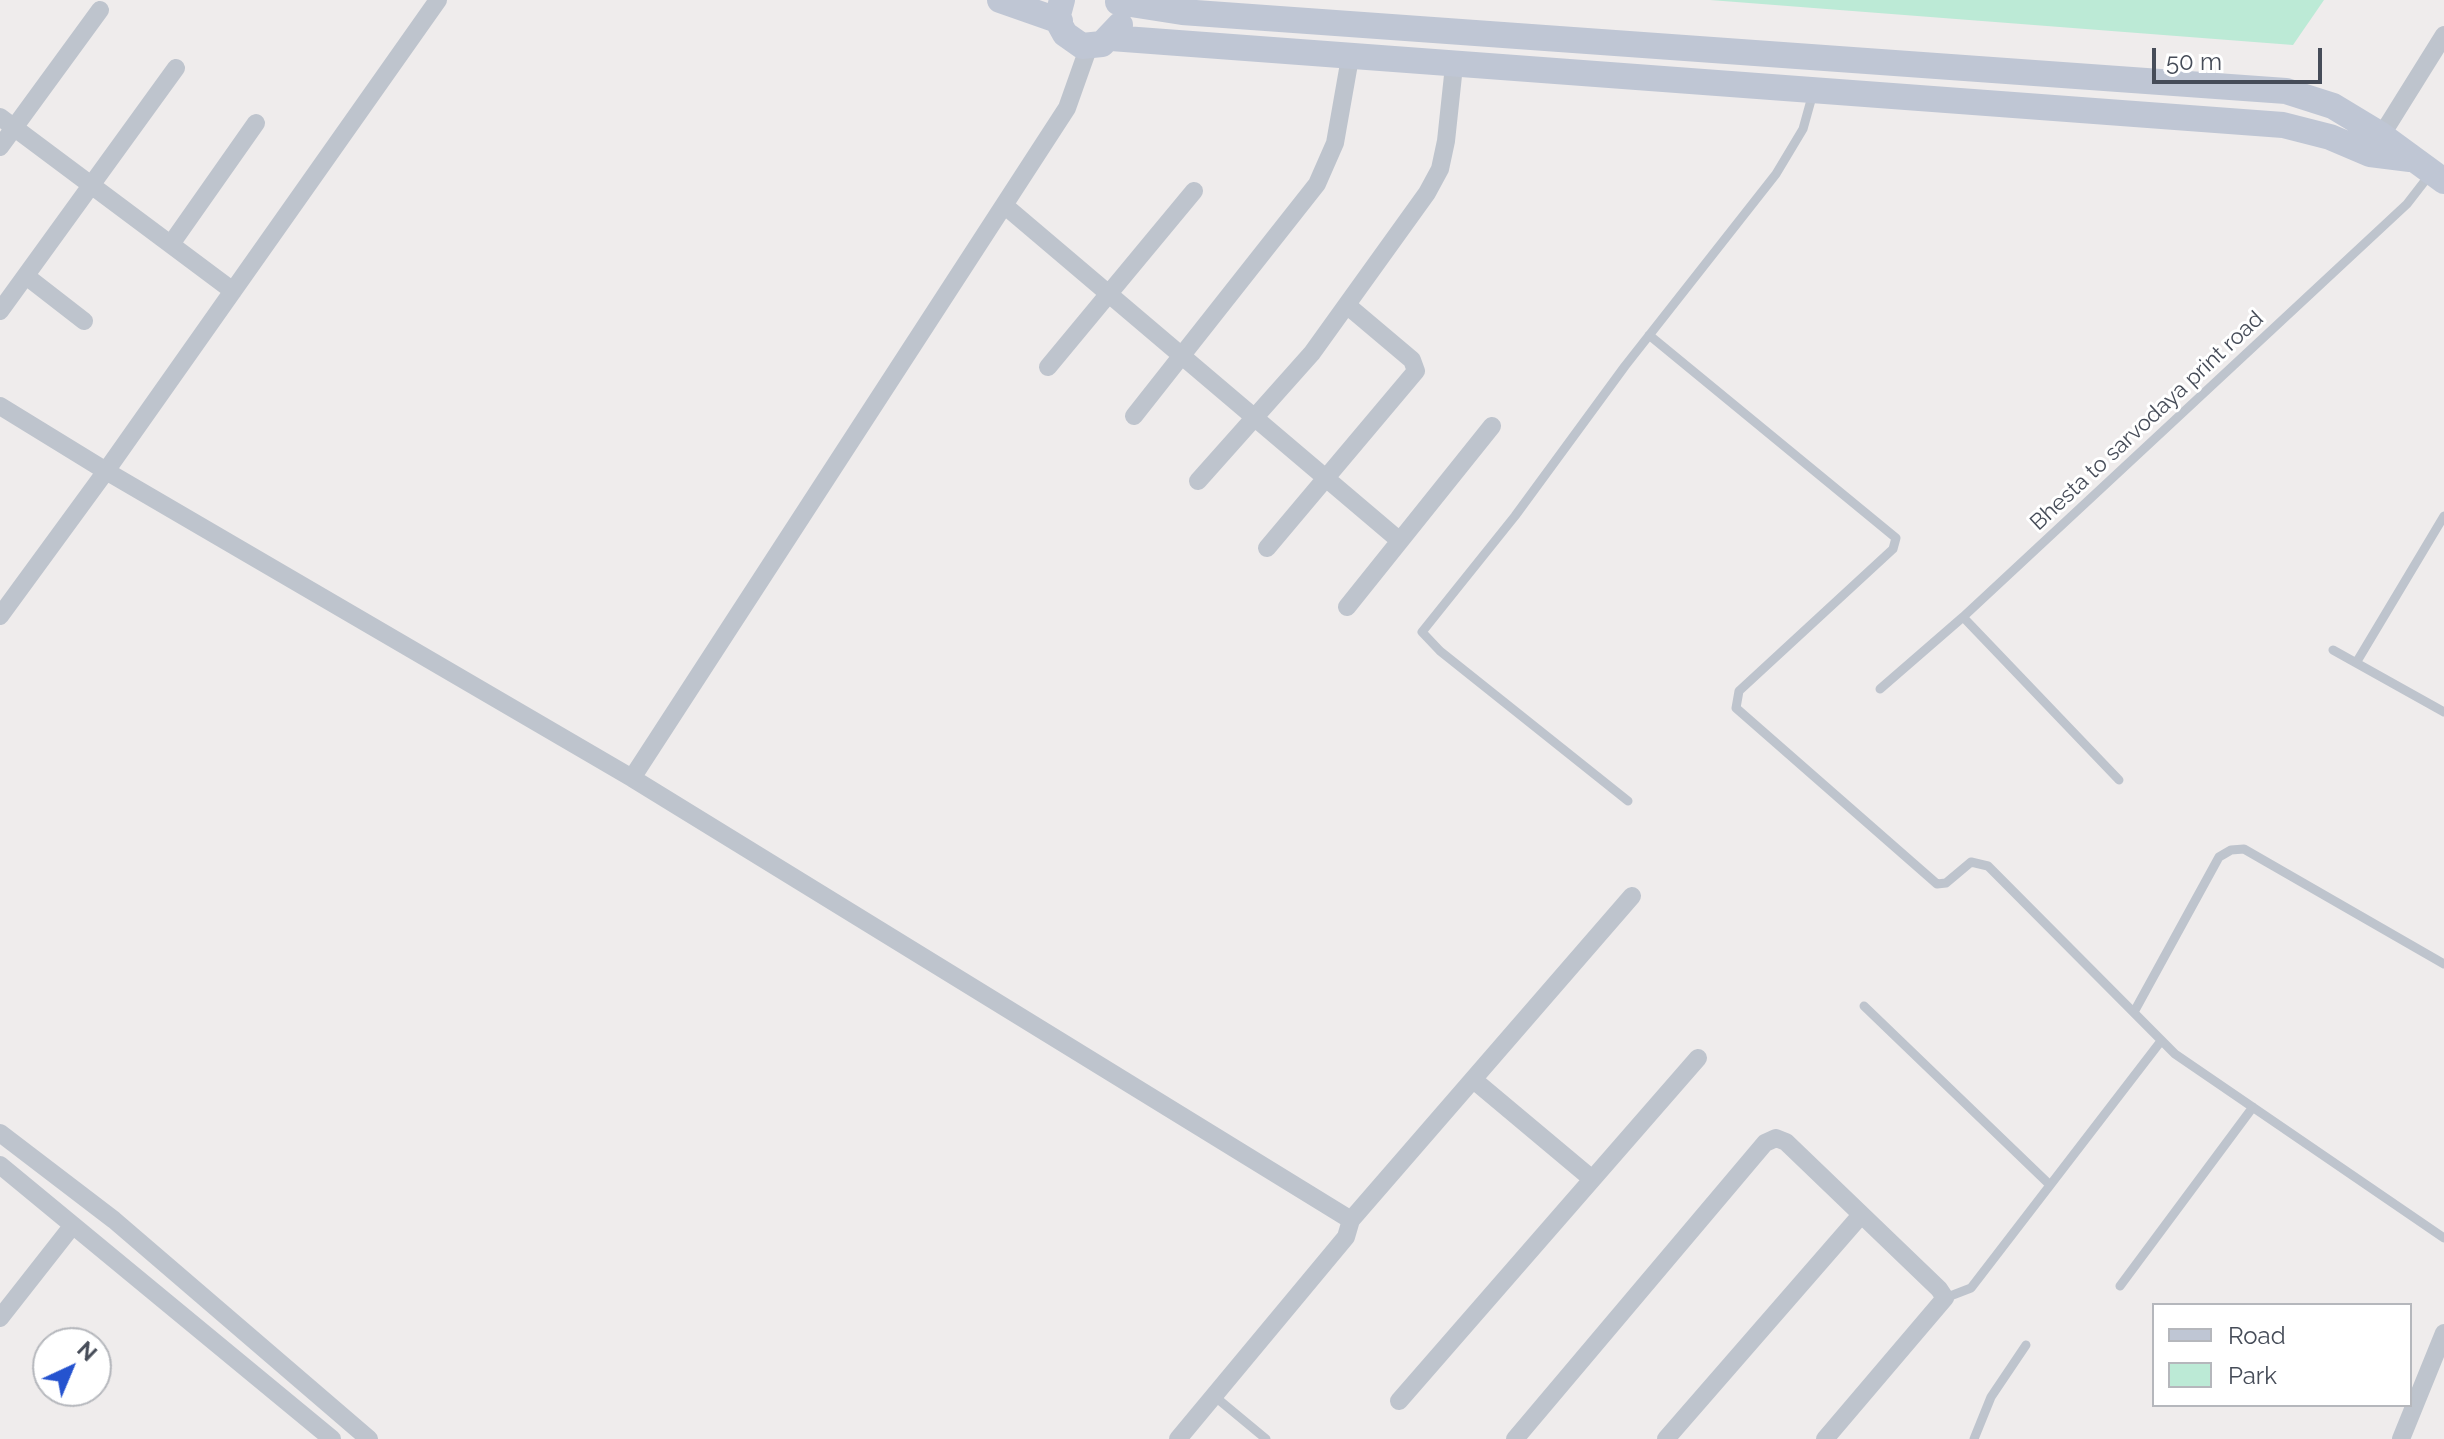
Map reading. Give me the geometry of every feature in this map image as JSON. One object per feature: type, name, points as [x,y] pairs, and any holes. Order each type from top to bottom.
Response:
[{"type":"main road","points":[[1000,0],[1061,10],[1065,34],[1073,41],[2283,125],[2376,144]]},
{"type":"main road","points":[[1100,42],[1121,21],[1118,1],[1182,12],[2286,91],[2333,106],[2376,144],[2428,171]]},
{"type":"street","points":[[0,616],[438,0]]},
{"type":"street","points":[[0,147],[7,122],[100,10]]},
{"type":"street","points":[[2376,144],[2444,35]]},
{"type":"street","points":[[632,778],[1067,108],[1100,42]]},
{"type":"street","points":[[1134,416],[1328,165],[1350,58]]},
{"type":"street","points":[[1198,481],[1348,306],[1440,169],[1454,66]]},
{"type":"street","points":[[0,311],[176,68]]},
{"type":"street","points":[[7,122],[233,291]]},
{"type":"street","points":[[171,244],[256,123]]},
{"type":"street","points":[[1048,367],[1194,191]]},
{"type":"street","points":[[1004,205],[1400,541]]},
{"type":"street","points":[[26,276],[84,321]]},
{"type":"street","points":[[1267,548],[1416,371],[1412,360],[1348,306]]},
{"type":"street","points":[[0,406],[632,778],[1351,1220]]},
{"type":"street","points":[[1347,607],[1492,426]]},
{"type":"street","points":[[1178,1439],[1346,1237],[1351,1220],[1475,1081],[1632,896]]},
{"type":"street","points":[[1399,1401],[1698,1058]]},
{"type":"street","points":[[1475,1081],[1592,1179]]},
{"type":"street","points":[[0,1133],[114,1220],[369,1439]]},
{"type":"street","points":[[1515,1439],[1765,1143],[1776,1138],[1786,1142],[1945,1298],[1825,1439]]},
{"type":"street","points":[[0,1165],[332,1439]]},
{"type":"street","points":[[1666,1439],[1861,1215]]},
{"type":"street","points":[[0,1318],[73,1225]]},
{"type":"street","points":[[2401,1439],[2444,1333]]},
{"type":"lane","points":[[1628,801],[1440,651],[1422,632],[1515,516],[1649,335],[1783,163],[1803,129],[1814,91]]},
{"type":"lane","name":"Bhesta to sarvodaya print road","points":[[1880,689],[1963,617],[2407,204],[2428,171]]},
{"type":"lane","points":[[1649,335],[1896,538],[1893,549],[1739,691],[1736,708],[1937,884],[1946,883],[1971,862],[1988,866],[2161,1041],[2444,1238]]},
{"type":"lane","points":[[2356,663],[2444,516]]},
{"type":"lane","points":[[1963,617],[2119,780]]},
{"type":"lane","points":[[2333,650],[2444,712]]},
{"type":"lane","points":[[2134,1012],[2219,857],[2231,850],[2244,849],[2444,964]]},
{"type":"lane","points":[[1864,1006],[2050,1185]]},
{"type":"lane","points":[[1945,1298],[1971,1288],[2161,1041]]},
{"type":"lane","points":[[2120,1286],[2253,1107]]},
{"type":"lane","points":[[1974,1439],[1991,1397],[2026,1345]]},
{"type":"lane","points":[[1213,1395],[1266,1439]]},
{"type":"green space","points":[[1710,0],[2324,0],[2293,45]]}]
